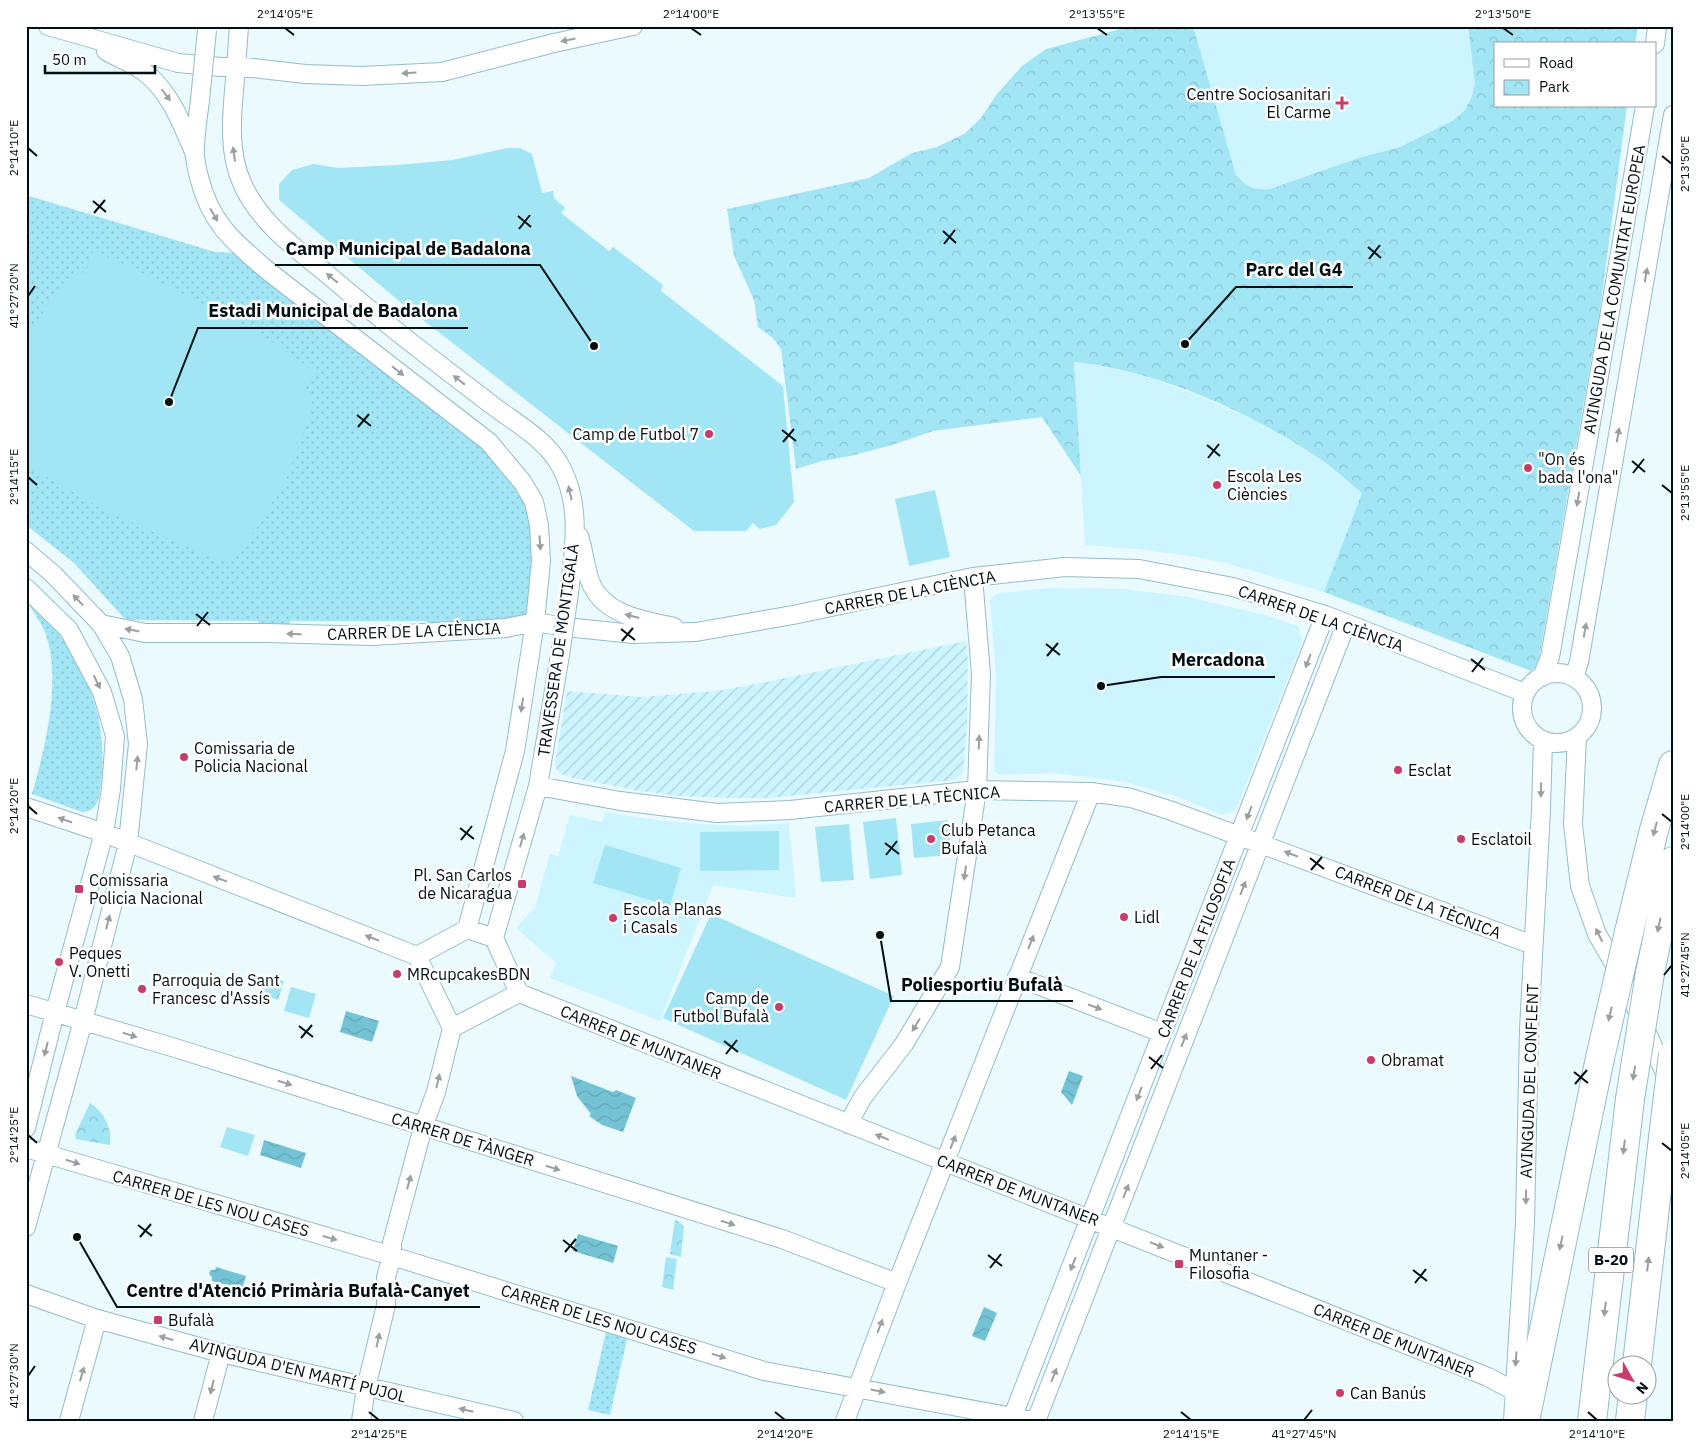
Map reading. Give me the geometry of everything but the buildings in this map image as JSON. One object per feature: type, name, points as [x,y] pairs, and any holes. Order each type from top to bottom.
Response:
[{"type":"highway","points":[[1525,1421],[1600,1058],[1654,830],[1673,765]]},
{"type":"highway","name":"B-20","points":[[1592,1421],[1630,1099],[1650,973],[1673,860]]},
{"type":"highway","name":"B-20","points":[[1638,1354],[1673,1054]]},
{"type":"highway","points":[[1630,1421],[1632,1404]]},
{"type":"street","points":[[48,26],[84,38],[178,63],[221,67],[236,66],[305,74],[362,76],[442,72],[554,43],[633,26]]},
{"type":"street","name":"TRAVESSERA DE MONTIGALÀ","points":[[239,26],[233,96],[233,148],[241,183],[258,211],[270,225],[350,294],[542,443],[561,467],[569,489],[576,525],[560,655],[538,786],[494,938]]},
{"type":"street","points":[[1655,42],[1657,26]]},
{"type":"street","name":"TRAVESSERA DE MONTIGALÀ","points":[[207,28],[194,152],[203,191],[208,206],[217,221],[242,248],[489,442],[522,483],[534,502],[539,524],[542,561],[535,622],[515,751],[467,929]]},
{"type":"street","points":[[84,38],[143,71],[165,92],[176,110],[194,152]]},
{"type":"street","name":"AVINGUDA DE LA COMUNITAT EUROPEA","points":[[1542,676],[1550,657],[1645,108]]},
{"type":"street","name":"AVINGUDA DE LA COMUNITAT EUROPEA","points":[[1574,677],[1581,653],[1673,115]]},
{"type":"street","name":"CARRER DE LA CIÈNCIA","points":[[576,525],[589,579],[599,597],[606,604],[623,614],[696,632]]},
{"type":"street","points":[[26,551],[53,574],[101,624],[120,656],[133,699],[138,744],[128,843],[83,1021],[26,1227]]},
{"type":"street","name":"CARRER DE LA CIÈNCIA","points":[[101,624],[146,633],[268,633],[372,636],[506,628],[535,622],[633,634],[696,632],[793,616],[973,577],[1065,567],[1139,569],[1234,587],[1325,616],[1525,692]]},
{"type":"street","points":[[848,1124],[863,1097],[904,1044],[950,966],[978,790],[981,674],[973,577]]},
{"type":"street","points":[[26,588],[69,630],[102,692],[115,736],[111,790],[104,833],[55,1012],[26,1128]]},
{"type":"street","name":"CARRER DE LA FILOSOFIA","points":[[1012,1419],[1325,616]]},
{"type":"street","name":"CARRER DE LA FILOSOFIA","points":[[1035,1421],[1346,624]]},
{"type":"street","points":[[1562,673],[1574,677],[1590,694],[1592,706],[1589,723],[1584,731],[1568,742],[1556,744],[1535,737],[1524,721],[1522,706],[1525,692],[1532,683],[1542,676],[1562,673]]},
{"type":"street","points":[[1577,737],[1573,824],[1580,886],[1597,934],[1624,981],[1673,1090]]},
{"type":"street","name":"AVINGUDA DEL CONFLENT","points":[[1513,1421],[1525,1223],[1528,1047],[1543,741]]},
{"type":"street","name":"CARRER DE LA TÈCNICA","points":[[538,786],[620,801],[716,813],[790,810],[978,790],[1091,792],[1131,798],[1261,843],[1533,945]]},
{"type":"street","points":[[844,1421],[1091,792]]},
{"type":"street","points":[[26,807],[104,833],[417,956],[452,1028],[436,1092],[423,1127],[392,1243],[392,1256],[386,1277],[386,1305],[360,1421]]},
{"type":"street","points":[[417,956],[467,929],[494,938],[519,994],[452,1028]]},
{"type":"street","points":[[1017,977],[1162,1033]]},
{"type":"street","name":"CARRER DE MUNTANER","points":[[519,994],[1488,1377],[1514,1391]]},
{"type":"street","name":"CARRER DE TÀNGER","points":[[26,1004],[782,1239],[897,1283]]},
{"type":"street","name":"CARRER DE LES NOU CASES","points":[[26,1148],[392,1256],[764,1371],[856,1387],[1012,1419],[1035,1421]]},
{"type":"street","name":"AVINGUDA D'EN MARTÍ PUJOL","points":[[26,1294],[97,1318],[221,1353],[514,1421]]},
{"type":"street","points":[[69,1421],[97,1318]]},
{"type":"street","points":[[203,1421],[221,1353]]},
{"type":"shaded area","name":"Centre Sociosanitari El Carme","points":[[1193,26],[1468,26],[1475,83],[1472,96],[1465,110],[1454,120],[1400,147],[1358,158],[1270,189],[1256,190],[1246,186],[1236,175]]},
{"type":"shaded area","name":"Escola Les Ciències","points":[[1074,361],[1156,380],[1259,422],[1315,456],[1362,493],[1324,592],[1226,563],[1191,556],[1085,545]]},
{"type":"shaded area","points":[[1049,588],[1124,589],[1189,597],[1264,615],[1298,626],[1301,645],[1236,810],[1222,815],[1178,797],[1126,782],[1053,773],[1000,775],[994,771],[996,674],[990,600],[1000,593]]},
{"type":"shaded area","points":[[966,641],[968,660],[967,727],[963,772],[955,780],[768,798],[726,798],[678,796],[633,790],[565,776],[556,768],[555,763],[567,691],[641,697],[716,691]]},
{"type":"shaded area","name":"Escola Planas i Casals","points":[[605,812],[685,823],[740,826],[789,823],[796,898],[713,885],[660,1021],[550,978],[556,963],[516,928],[535,907],[550,854],[558,856],[570,815],[602,822]]},
{"type":"green space","points":[[1132,26],[1193,26],[1236,175],[1251,187],[1270,189],[1358,158],[1400,147],[1454,120],[1465,110],[1472,96],[1475,83],[1468,26],[1638,26],[1635,42],[1494,42],[1494,108],[1627,108],[1600,310],[1539,659],[1535,668],[1531,671],[1324,592],[1362,493],[1320,459],[1259,422],[1199,395],[1137,374],[1074,362],[1081,476],[1042,417],[933,431],[892,445],[796,469],[781,349],[773,338],[758,327],[754,300],[734,256],[727,209],[869,178],[912,153],[937,147],[964,134],[980,119],[997,94],[1022,66],[1046,49]]},
{"type":"green space","points":[[507,148],[520,148],[532,154],[542,193],[553,191],[554,198],[565,208],[561,213],[609,251],[613,247],[663,285],[661,291],[783,386],[794,502],[776,525],[760,529],[753,523],[746,531],[694,531],[405,306],[279,200],[279,184],[292,170],[314,164],[338,168],[397,165],[453,160]]},
{"type":"green space","points":[[26,195],[215,252],[237,253],[466,433],[506,468],[524,497],[529,512],[532,528],[533,561],[528,610],[524,616],[427,627],[427,621],[290,621],[290,628],[259,627],[258,621],[130,620],[124,618],[74,563],[26,525]]},
{"type":"green space","points":[[93,251],[144,274],[261,334],[318,374],[304,386],[311,395],[312,409],[287,477],[259,525],[233,557],[220,561],[113,514],[56,483],[26,464],[26,341],[53,296],[66,280],[75,273],[86,272]]},
{"type":"green space","points":[[935,490],[950,557],[909,566],[895,499]]},
{"type":"green space","points":[[31,603],[65,642],[78,663],[96,709],[101,733],[103,758],[99,795],[95,807],[91,810],[82,812],[32,794],[47,734],[52,688],[52,667],[49,646],[43,628],[29,605]]},
{"type":"green space","points":[[896,818],[902,875],[870,879],[863,822]]},
{"type":"green space","name":"Club Petanca Bufalà","points":[[948,820],[951,855],[914,858],[911,824]]},
{"type":"green space","points":[[849,824],[854,880],[821,882],[815,827]]},
{"type":"green space","points":[[779,831],[779,870],[700,871],[700,832]]},
{"type":"green space","points":[[605,845],[681,868],[670,906],[593,883]]},
{"type":"green space","name":"Camp de Futbol Bufalà","points":[[711,914],[894,996],[846,1100],[663,1018]]},
{"type":"green space","points":[[266,975],[284,981],[278,1000],[260,994]]},
{"type":"green space","points":[[291,987],[316,994],[309,1018],[284,1011]]},
{"type":"green space","points":[[90,1103],[100,1111],[109,1127],[110,1145],[76,1139],[75,1135]]},
{"type":"green space","points":[[227,1127],[255,1135],[248,1156],[220,1147]]},
{"type":"green space","points":[[675,1219],[684,1226],[681,1257],[670,1254]]},
{"type":"green space","points":[[666,1257],[677,1259],[673,1290],[662,1287]]},
{"type":"green space","points":[[606,1332],[627,1339],[610,1415],[588,1410]]},
{"type":"water","points":[[346,1011],[379,1021],[372,1042],[340,1032]]},
{"type":"water","points":[[1069,1071],[1083,1076],[1072,1105],[1061,1092]]},
{"type":"water","points":[[571,1076],[613,1092],[616,1090],[636,1098],[623,1132],[602,1125],[589,1116],[591,1114],[577,1096]]},
{"type":"water","points":[[264,1140],[306,1153],[301,1168],[260,1155]]},
{"type":"water","points":[[578,1234],[618,1246],[613,1263],[573,1251]]},
{"type":"water","points":[[216,1267],[246,1276],[242,1289],[212,1281],[209,1273],[211,1270],[215,1270]]},
{"type":"water","points":[[984,1307],[997,1313],[985,1341],[972,1336]]},
{"type":"place","name":"Centre Sociosanitari El Carme","points":[[1342,103]]},
{"type":"place","name":"Parc del G4","points":[[1185,344]]},
{"type":"place","name":"Camp Municipal de Badalona","points":[[594,346]]},
{"type":"place","name":"Estadi Municipal de Badalona","points":[[169,402]]},
{"type":"place","name":"Camp de Futbol 7","points":[[709,434]]},
{"type":"place","name":"\"On és bada l'ona\"","points":[[1528,468]]},
{"type":"place","name":"Escola Les Ciències","points":[[1217,485]]},
{"type":"place","name":"Mercadona","points":[[1101,686]]},
{"type":"place","name":"Comissaria de Policia Nacional","points":[[184,757]]},
{"type":"place","name":"Esclat","points":[[1398,770]]},
{"type":"place","name":"Club Petanca Bufalà","points":[[931,839]]},
{"type":"place","name":"Esclatoil","points":[[1461,839]]},
{"type":"place","name":"Pl. San Carlos de Nicaragua","points":[[522,884]]},
{"type":"place","name":"Comissaria Policia Nacional","points":[[79,889]]},
{"type":"place","name":"Lidl","points":[[1124,917]]},
{"type":"place","name":"Escola Planas i Casals","points":[[613,918]]},
{"type":"place","name":"Poliesportiu Bufalà","points":[[880,935]]},
{"type":"place","name":"Peques V. Onetti","points":[[59,962]]},
{"type":"place","name":"MRcupcakesBDN","points":[[397,974]]},
{"type":"place","name":"Parroquia de Sant Francesc d'Assís","points":[[142,989]]},
{"type":"place","name":"Camp de Futbol Bufalà","points":[[779,1007]]},
{"type":"place","name":"Obramat","points":[[1371,1060]]},
{"type":"place","name":"Centre d'Atenció Primària Bufalà-Canyet","points":[[77,1237]]},
{"type":"place","name":"Muntaner - Filosofia","points":[[1179,1264]]},
{"type":"place","name":"Bufalà","points":[[158,1320]]},
{"type":"place","name":"Can Banús","points":[[1340,1393]]}]
